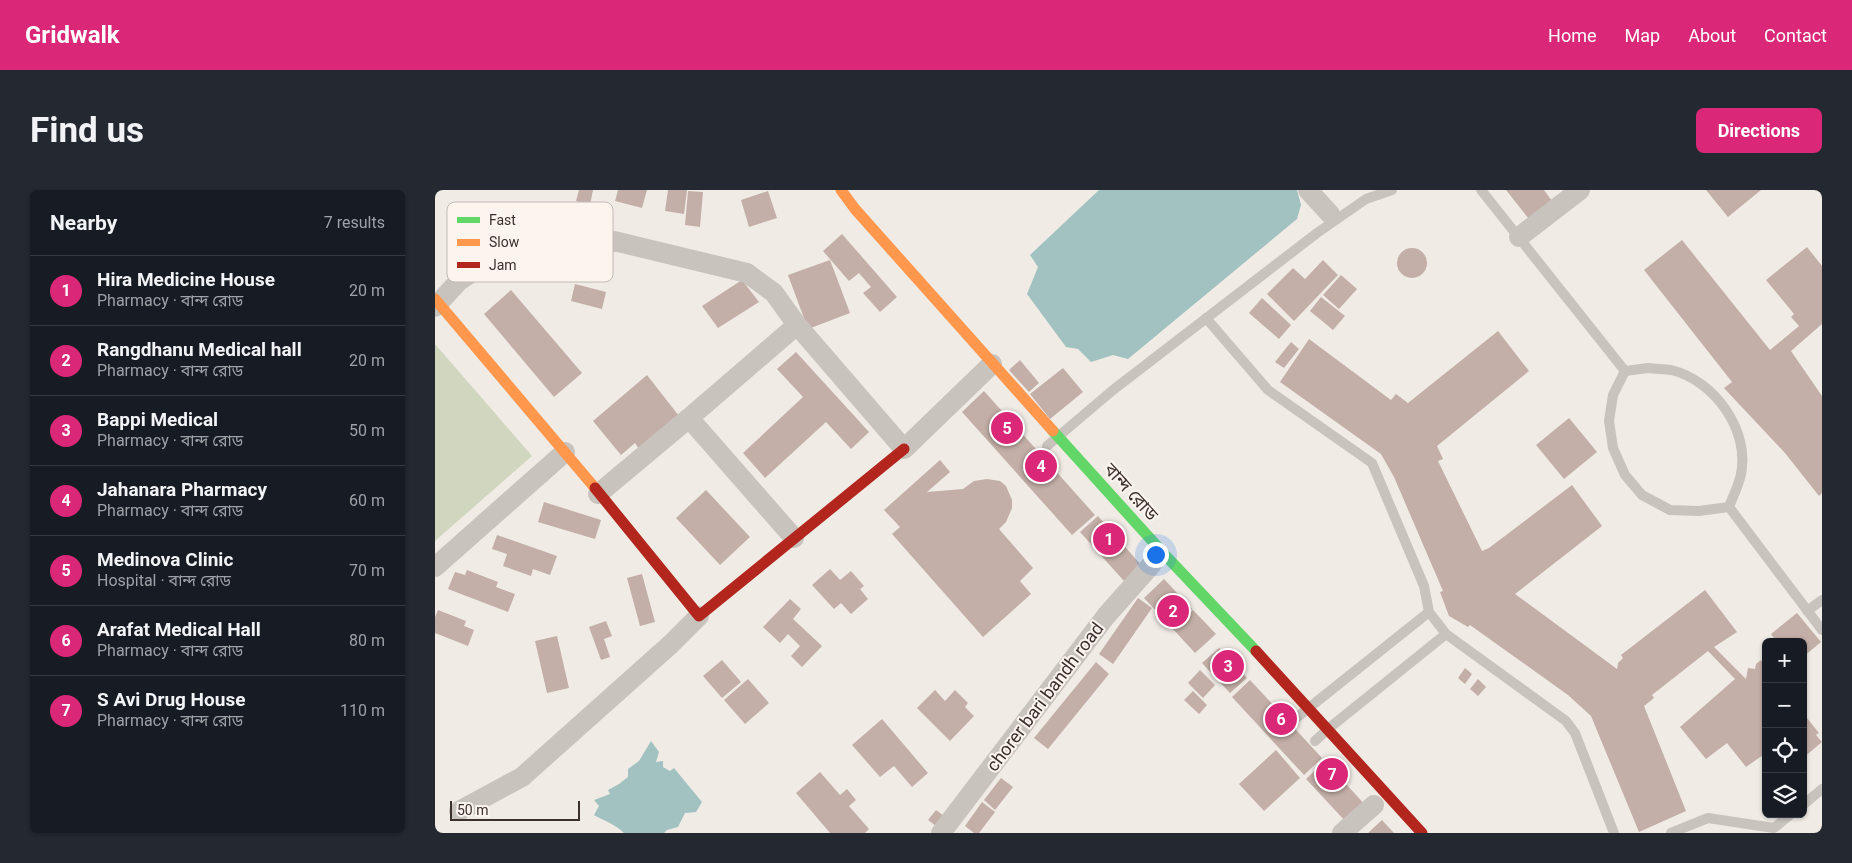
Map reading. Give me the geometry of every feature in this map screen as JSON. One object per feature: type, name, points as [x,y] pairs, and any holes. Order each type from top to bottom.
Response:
[{"type":"main road","name":"বান্দ রোড","points":[[841,190],[983,373],[1057,436],[1422,833]]},
{"type":"main road","points":[[436,303],[565,452],[699,616],[904,449]]},
{"type":"street","points":[[1307,190],[1330,214]]},
{"type":"street","points":[[1519,237],[1580,190]]},
{"type":"street","points":[[613,241],[747,273],[774,293],[797,324],[904,449],[983,373]]},
{"type":"street","points":[[436,303],[458,282]]},
{"type":"street","points":[[599,494],[797,324]]},
{"type":"street","points":[[689,418],[794,538]]},
{"type":"street","points":[[435,567],[565,452]]},
{"type":"street","name":"chorer bari bandh road","points":[[941,833],[1106,616],[1154,565]]},
{"type":"street","points":[[459,811],[522,777],[671,644],[699,616]]},
{"type":"street","points":[[1342,833],[1374,805]]},
{"type":"lane","points":[[1047,446],[1113,390],[1317,233],[1366,199],[1392,190]]},
{"type":"lane","points":[[1481,190],[1625,371]]},
{"type":"lane","points":[[1206,318],[1269,390],[1372,463],[1424,586],[1429,612],[1446,634],[1566,721],[1575,733],[1614,833]]},
{"type":"lane","points":[[1625,371],[1648,368],[1671,370],[1695,380],[1716,397],[1734,420],[1742,451],[1741,474],[1729,507]]},
{"type":"lane","points":[[1625,371],[1613,395],[1609,421],[1613,448],[1625,475],[1642,495],[1670,510],[1699,511],[1729,507]]},
{"type":"lane","points":[[1729,507],[1822,630]]},
{"type":"lane","points":[[1807,611],[1822,600]]},
{"type":"lane","points":[[1429,612],[1309,708],[1305,730],[1328,729],[1446,634]]},
{"type":"lane","points":[[1807,801],[1822,790]]},
{"type":"lane","points":[[1671,833],[1708,818],[1776,831],[1787,818]]},
{"type":"green space","points":[[435,344],[532,456],[435,541]]},
{"type":"water","points":[[1099,190],[1297,190],[1301,205],[1297,219],[1128,359],[1113,355],[1091,362],[1078,349],[1066,347],[1027,294],[1038,267],[1030,255]]},
{"type":"water","points":[[651,741],[659,752],[656,762],[663,761],[663,767],[670,771],[674,768],[702,802],[696,812],[685,813],[678,827],[667,830],[664,833],[624,833],[594,815],[599,806],[594,800],[610,794],[608,790],[628,777],[628,769],[639,761]]},
{"type":"building","points":[[579,190],[593,190],[591,202],[576,201]]},
{"type":"building","points":[[618,190],[647,190],[642,208],[615,201]]},
{"type":"building","points":[[668,190],[687,190],[684,214],[665,211]]},
{"type":"building","points":[[1506,190],[1544,190],[1552,201],[1529,219]]},
{"type":"building","points":[[1706,190],[1761,190],[1728,217]]},
{"type":"building","points":[[688,191],[703,192],[700,227],[685,225]]},
{"type":"building","points":[[768,191],[777,218],[749,227],[741,200]]},
{"type":"building","points":[[842,234],[897,297],[880,312],[863,293],[871,287],[859,273],[849,281],[823,251]]},
{"type":"building","points":[[1682,240],[1770,350],[1799,326],[1791,317],[1794,314],[1766,280],[1807,247],[1822,266],[1822,324],[1791,351],[1822,396],[1822,493],[1819,496],[1785,453],[1724,388],[1732,382],[1644,270]]},
{"type":"building","points":[[1412,248],[1423,252],[1427,263],[1423,274],[1412,278],[1401,274],[1397,263],[1401,252]]},
{"type":"building","points":[[830,260],[850,313],[808,329],[788,275]]},
{"type":"building","points":[[1323,260],[1338,275],[1294,321],[1267,294],[1293,268],[1305,279]]},
{"type":"building","points":[[1341,275],[1357,289],[1339,309],[1323,295]]},
{"type":"building","points":[[742,280],[759,302],[718,328],[702,306]]},
{"type":"building","points":[[575,284],[606,292],[602,309],[571,301]]},
{"type":"building","points":[[511,290],[582,373],[554,397],[484,314]]},
{"type":"building","points":[[1321,297],[1345,316],[1333,330],[1310,311]]},
{"type":"building","points":[[1262,298],[1291,325],[1279,339],[1249,313]]},
{"type":"building","points":[[1498,331],[1529,371],[1437,446],[1443,459],[1438,461],[1482,551],[1489,548],[1572,485],[1602,526],[1515,594],[1617,669],[1618,663],[1623,658],[1621,655],[1705,590],[1737,632],[1714,647],[1746,679],[1748,668],[1755,669],[1756,664],[1761,660],[1762,661],[1762,756],[1746,767],[1727,743],[1706,759],[1680,727],[1735,679],[1708,651],[1652,695],[1654,698],[1644,706],[1686,811],[1639,832],[1591,716],[1568,695],[1470,625],[1468,627],[1449,616],[1440,592],[1443,591],[1394,477],[1381,454],[1280,382],[1309,339],[1391,400],[1396,394],[1408,403]]},
{"type":"building","points":[[1291,342],[1299,349],[1284,368],[1275,362]]},
{"type":"building","points":[[796,352],[869,432],[851,449],[826,422],[765,478],[743,453],[803,397],[777,369]]},
{"type":"building","points":[[1020,360],[1039,383],[1029,392],[1009,370]]},
{"type":"building","points":[[1063,368],[1083,392],[1050,419],[1030,394]]},
{"type":"building","points":[[647,375],[679,416],[639,449],[635,443],[621,455],[593,421]]},
{"type":"building","points":[[984,391],[1095,515],[1072,535],[962,412]]},
{"type":"building","points":[[1569,418],[1597,452],[1564,479],[1536,445]]},
{"type":"building","points":[[940,460],[950,472],[927,492],[963,489],[974,481],[987,479],[1000,481],[1006,486],[1012,500],[1012,508],[1006,522],[999,529],[1033,568],[1020,581],[1031,594],[983,637],[892,534],[900,527],[884,510]]},
{"type":"building","points":[[706,490],[750,537],[720,565],[676,518]]},
{"type":"building","points":[[544,502],[601,520],[595,539],[538,522]]},
{"type":"building","points":[[1098,516],[1141,565],[1124,581],[1080,532]]},
{"type":"building","points":[[497,535],[557,556],[550,575],[533,569],[531,576],[503,566],[507,554],[492,549]]},
{"type":"building","points":[[830,569],[840,580],[851,571],[864,586],[860,589],[868,599],[851,614],[841,603],[834,609],[812,585]]},
{"type":"building","points":[[467,570],[498,582],[496,587],[515,594],[508,612],[448,589],[455,572],[465,575]]},
{"type":"building","points":[[642,574],[655,622],[640,626],[627,578]]},
{"type":"building","points":[[1164,579],[1192,609],[1171,627],[1144,598]]},
{"type":"building","points":[[1138,598],[1152,608],[1113,664],[1099,654]]},
{"type":"building","points":[[790,599],[801,609],[793,619],[822,646],[802,667],[791,656],[800,646],[788,634],[780,643],[763,627]]},
{"type":"building","points":[[438,610],[466,621],[464,626],[474,630],[468,646],[435,633],[435,617]]},
{"type":"building","points":[[1193,610],[1216,634],[1195,653],[1173,629]]},
{"type":"building","points":[[1797,613],[1821,642],[1807,654],[1807,638],[1774,638],[1771,634]]},
{"type":"building","points":[[606,621],[612,636],[604,639],[610,657],[601,660],[589,627]]},
{"type":"building","points":[[557,636],[569,688],[547,693],[535,641]]},
{"type":"building","points":[[1219,648],[1247,678],[1230,693],[1202,663]]},
{"type":"building","points":[[722,660],[741,682],[722,698],[703,676]]},
{"type":"building","points":[[1096,662],[1109,674],[1048,749],[1034,738]]},
{"type":"building","points":[[1465,668],[1472,674],[1465,684],[1458,678]]},
{"type":"building","points":[[1200,670],[1215,685],[1203,698],[1188,683]]},
{"type":"building","points":[[748,679],[769,703],[745,724],[724,700]]},
{"type":"building","points":[[1478,679],[1486,687],[1478,696],[1470,689]]},
{"type":"building","points":[[1250,680],[1322,758],[1304,775],[1232,697]]},
{"type":"building","points":[[935,690],[945,701],[955,690],[968,703],[965,707],[974,716],[950,741],[917,708]]},
{"type":"building","points":[[1193,691],[1207,705],[1199,714],[1184,700]]},
{"type":"building","points":[[1807,718],[1819,733],[1816,735],[1822,742],[1807,755]]},
{"type":"building","points":[[882,719],[928,773],[912,787],[894,766],[880,777],[852,745]]},
{"type":"building","points":[[1276,750],[1300,778],[1264,811],[1239,784]]},
{"type":"building","points":[[1325,761],[1367,807],[1348,824],[1306,779]]},
{"type":"building","points":[[820,772],[840,795],[847,789],[856,800],[849,806],[869,829],[865,833],[830,833],[796,793]]},
{"type":"building","points":[[1001,778],[1013,787],[995,810],[984,800]]},
{"type":"building","points":[[982,802],[995,812],[979,833],[974,833],[965,826]]},
{"type":"building","points":[[936,810],[944,816],[936,826],[928,820]]},
{"type":"building","points":[[1382,820],[1394,833],[1368,833]]},
{"type":"traffic: fast","points":[[1053,431],[1165,555],[1256,651]]},
{"type":"traffic: slow","points":[[841,190],[855,209],[1053,431]]},
{"type":"traffic: slow","points":[[435,299],[595,488]]},
{"type":"traffic: jam","points":[[595,488],[699,616],[904,449]]},
{"type":"traffic: jam","points":[[1256,651],[1422,833]]},
{"type":"place","name":"Medinova Clinic","points":[[1007,428]]},
{"type":"place","name":"Jahanara Pharmacy","points":[[1041,466]]},
{"type":"place","name":"Hira Medicine House","points":[[1109,539]]},
{"type":"place","name":"Rangdhanu Medical hall","points":[[1173,611]]},
{"type":"place","name":"Bappi Medical","points":[[1228,666]]},
{"type":"place","name":"Arafat Medical Hall","points":[[1281,719]]},
{"type":"place","name":"S Avi Drug House","points":[[1332,774]]}]
